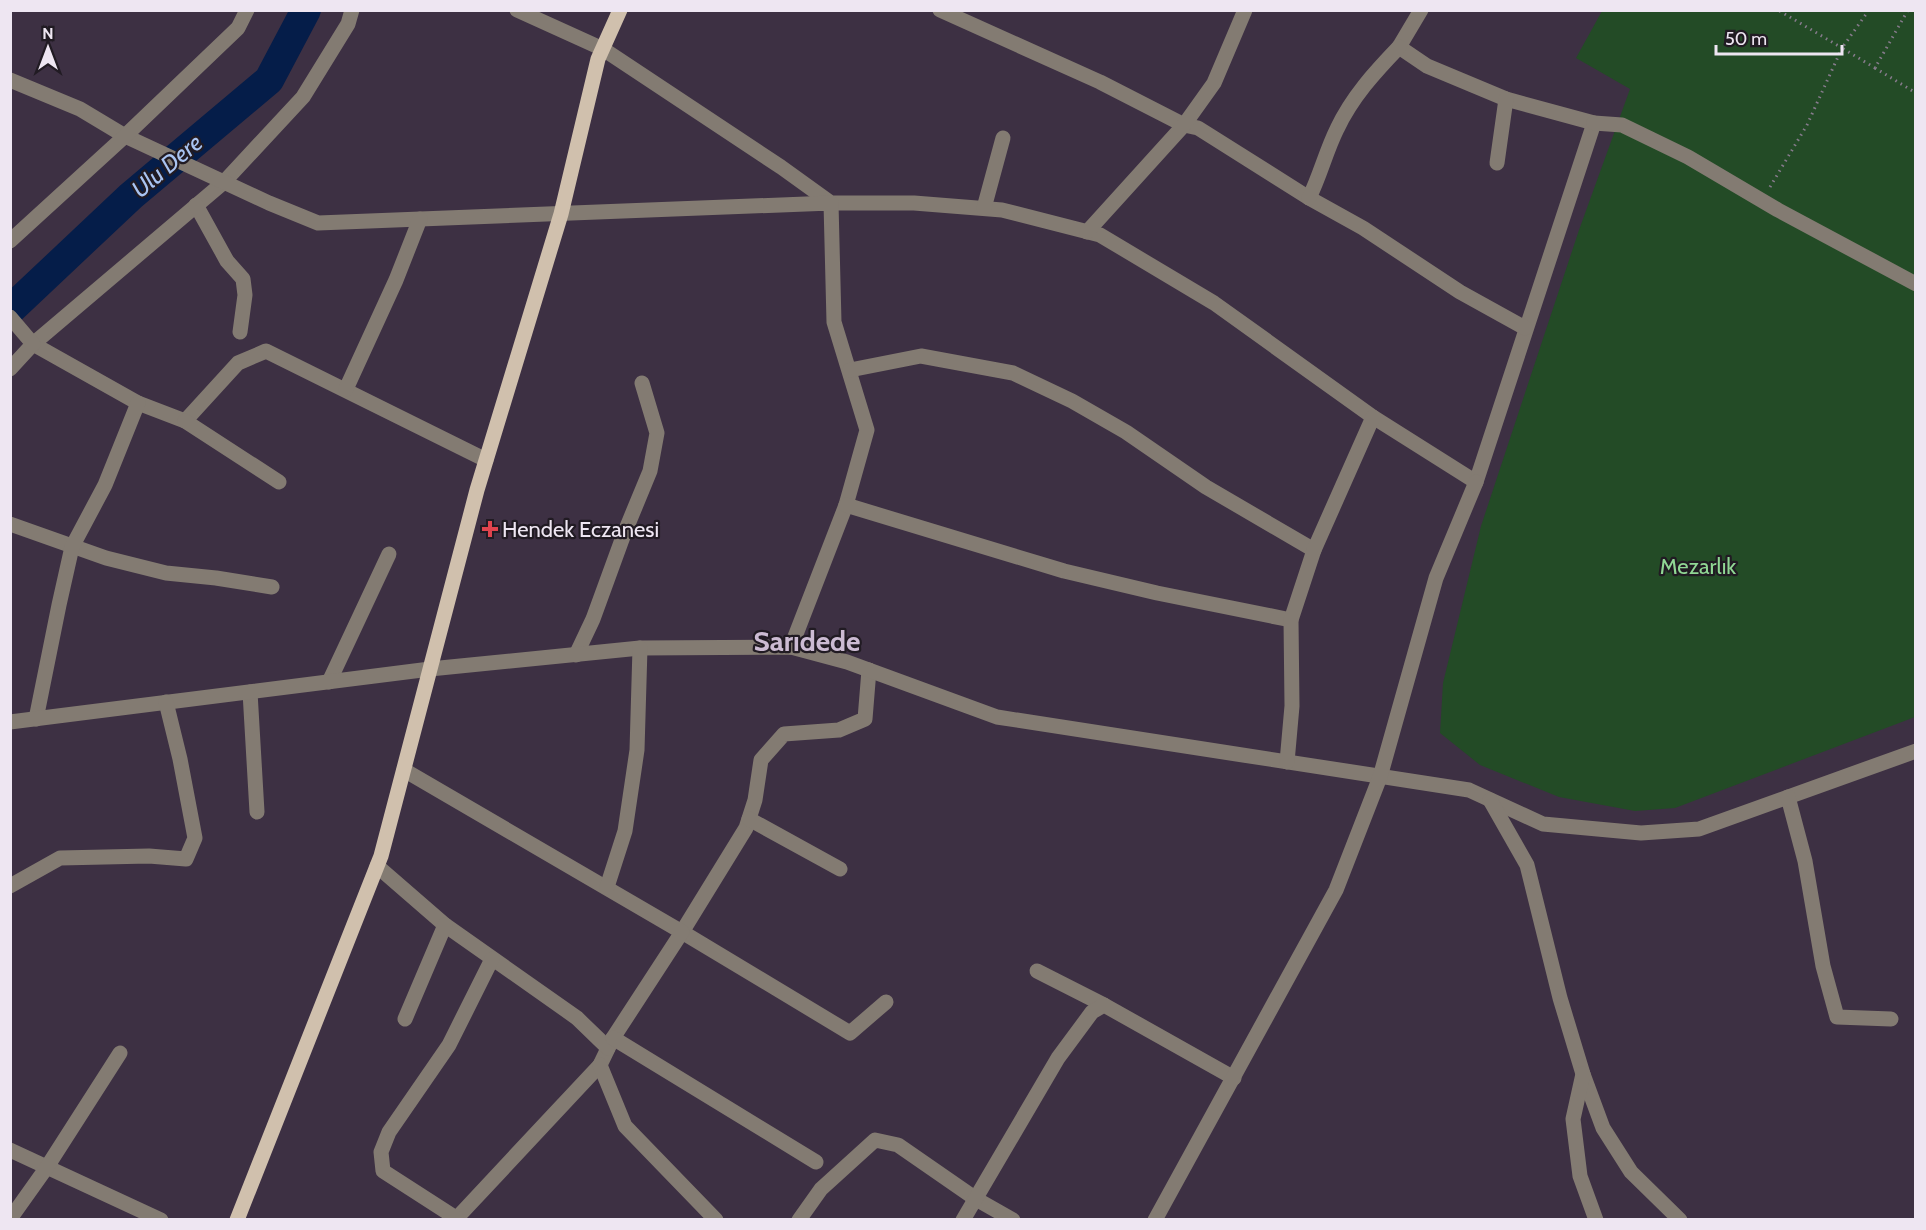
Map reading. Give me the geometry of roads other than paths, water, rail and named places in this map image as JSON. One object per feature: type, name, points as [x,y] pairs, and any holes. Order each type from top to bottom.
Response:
[{"type":"main road","points":[[237,1220],[377,866],[486,460],[561,214],[598,60],[620,10]]},
{"type":"street","points":[[10,241],[125,136],[238,27],[247,10]]},
{"type":"street","points":[[10,369],[33,344],[224,182],[303,97],[348,24],[352,10]]},
{"type":"street","points":[[517,10],[603,49],[781,167],[831,203]]},
{"type":"street","points":[[940,10],[1100,82],[1184,125],[1198,128],[1309,198],[1363,228],[1460,292],[1525,328]]},
{"type":"street","points":[[1087,232],[1184,125],[1214,83],[1245,10]]},
{"type":"street","points":[[1309,198],[1337,129],[1365,82],[1399,47],[1421,10]]},
{"type":"street","points":[[1399,47],[1427,66],[1506,99],[1594,123],[1622,125],[1688,157],[1762,201],[1916,284]]},
{"type":"street","points":[[10,80],[80,110],[125,136],[224,182],[318,223],[831,203],[914,203],[1002,210],[1100,235],[1214,303],[1373,417],[1476,482]]},
{"type":"street","points":[[1497,163],[1506,99]]},
{"type":"street","points":[[1155,1220],[1336,890],[1380,777],[1436,578],[1476,482],[1594,123]]},
{"type":"street","points":[[984,208],[1003,138]]},
{"type":"street","points":[[791,647],[846,505],[867,430],[834,322],[831,203]]},
{"type":"street","points":[[196,205],[222,253],[243,279],[245,295],[240,332]]},
{"type":"street","points":[[346,389],[396,280],[420,219]]},
{"type":"street","points":[[10,317],[33,344],[138,404],[185,421],[279,482]]},
{"type":"street","points":[[185,421],[238,363],[266,351],[486,460]]},
{"type":"street","points":[[850,370],[921,356],[1013,374],[1072,401],[1126,432],[1206,487],[1314,550]]},
{"type":"street","points":[[576,655],[593,619],[650,471],[657,433],[642,383]]},
{"type":"street","points":[[36,719],[58,605],[72,547],[105,485],[138,404]]},
{"type":"street","points":[[1287,762],[1292,706],[1291,620],[1314,550],[1373,417]]},
{"type":"street","points":[[846,505],[1064,571],[1157,593],[1291,620]]},
{"type":"street","points":[[10,524],[106,558],[166,573],[272,587]]},
{"type":"street","points":[[329,682],[389,554]]},
{"type":"street","points":[[10,722],[430,669],[640,648],[791,647],[847,662],[997,717],[1469,790],[1544,824],[1641,833],[1699,829],[1916,751]]},
{"type":"street","points":[[607,887],[625,831],[638,750],[640,648]]},
{"type":"street","points":[[492,959],[449,1045],[389,1132],[381,1152],[383,1171],[455,1219],[600,1065],[610,1043],[746,828],[755,800],[761,760],[784,734],[839,729],[865,719],[869,670]]},
{"type":"street","points":[[250,692],[257,812]]},
{"type":"street","points":[[10,886],[60,858],[149,856],[186,859],[195,838],[180,759],[166,702]]},
{"type":"street","points":[[404,770],[607,887],[850,1033],[886,1002]]},
{"type":"street","points":[[1788,797],[1805,861],[1823,966],[1837,1017],[1891,1019]]},
{"type":"street","points":[[1490,800],[1527,865],[1560,998],[1583,1074],[1603,1128],[1631,1172],[1680,1220]]},
{"type":"street","points":[[749,819],[840,869]]},
{"type":"street","points":[[377,866],[445,925],[610,1043],[816,1162]]},
{"type":"street","points":[[405,1018],[445,925]]},
{"type":"street","points":[[1037,971],[1104,1005],[1234,1078]]},
{"type":"street","points":[[963,1220],[1058,1058],[1092,1012],[1104,1005]]},
{"type":"street","points":[[10,1219],[47,1167],[120,1053]]},
{"type":"street","points":[[600,1065],[625,1126],[716,1220]]},
{"type":"street","points":[[1583,1074],[1573,1119],[1580,1176],[1596,1220]]},
{"type":"street","points":[[800,1220],[821,1189],[874,1140],[898,1145],[976,1199],[1013,1220]]},
{"type":"street","points":[[10,1150],[161,1220]]},
{"type":"waterway","name":"Ulu Dere","points":[[10,310],[131,196],[269,80],[306,10]]},
{"type":"place","name":"Hendek Eczanesi","points":[[490,529]]},
{"type":"district","name":"Sarıdede","points":[[807,641]]},
{"type":"park label","name":"Mezarlık","points":[[1698,566]]}]
